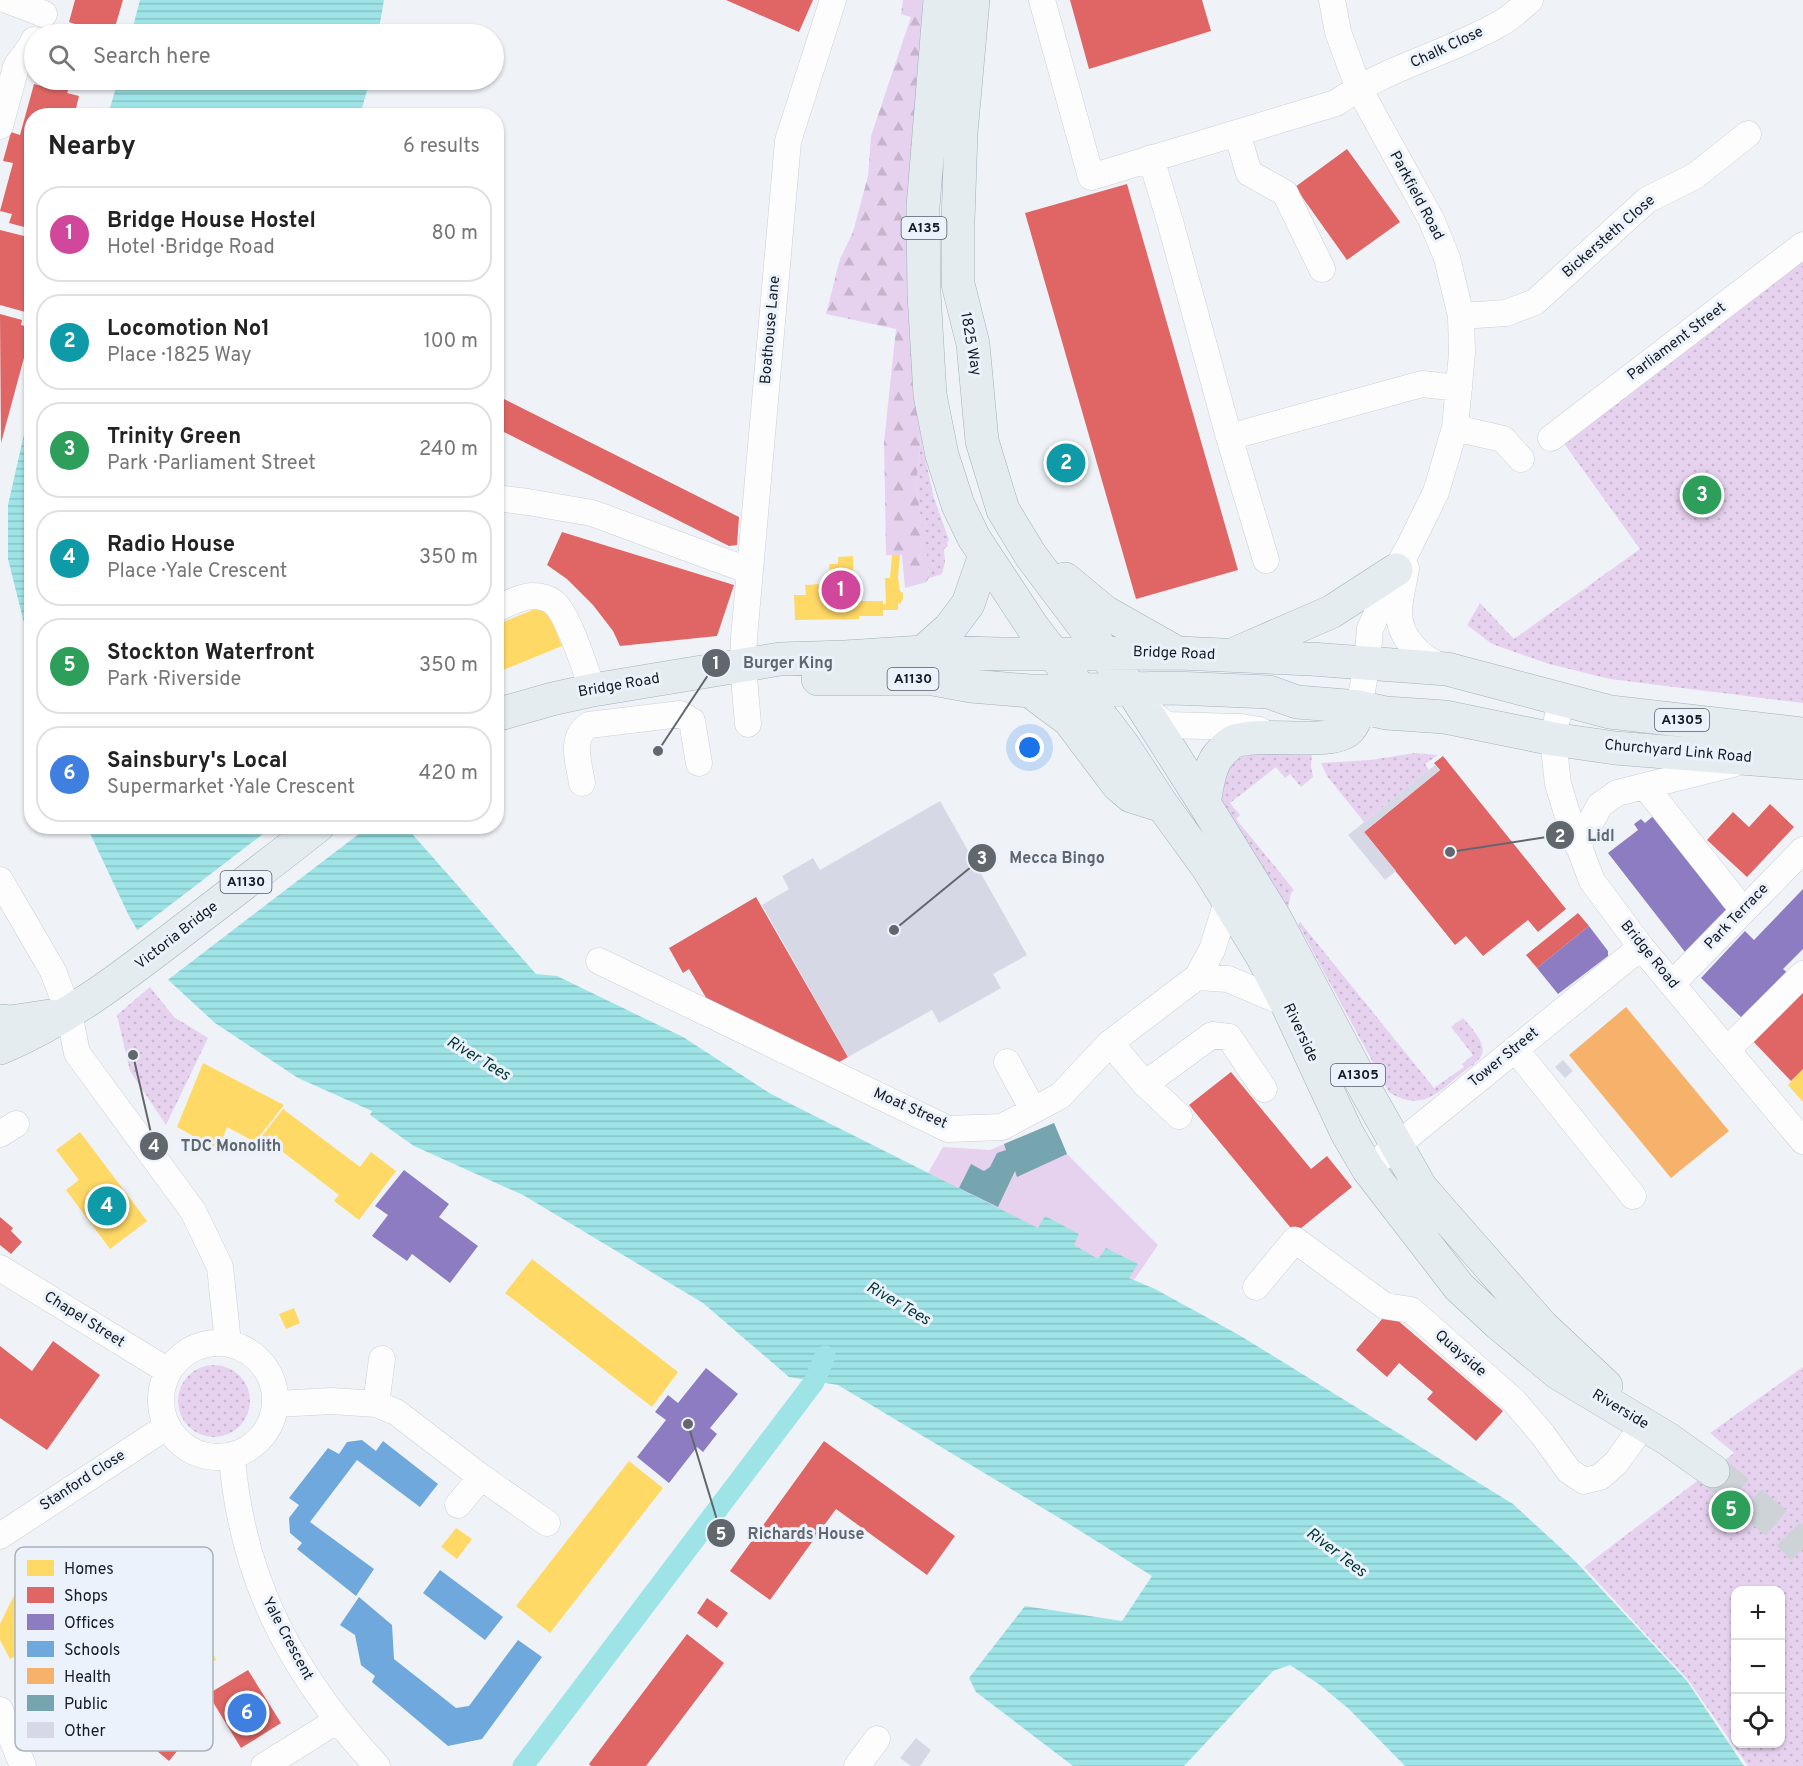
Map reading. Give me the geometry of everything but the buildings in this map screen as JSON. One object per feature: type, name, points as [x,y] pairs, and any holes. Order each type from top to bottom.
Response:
[{"type":"main road","name":"A135","points":[[940,0],[923,207],[924,293],[930,396],[942,455],[958,505],[974,538],[1032,626],[1054,654]]},
{"type":"main road","name":"1825 Way","points":[[973,0],[961,133],[958,284],[973,344],[981,441],[1003,510],[1031,556],[1104,652]]},
{"type":"main road","points":[[923,652],[950,628],[968,604],[985,555]]},
{"type":"main road","name":"A1305","points":[[1031,556],[1074,586],[1105,612],[1179,653]]},
{"type":"main road","points":[[1230,657],[1331,612],[1403,558]]},
{"type":"main road","name":"Bridge Road","points":[[504,713],[593,690],[780,659],[923,652],[1179,653],[1311,659],[1447,669],[1561,700]]},
{"type":"main road","name":"Riverside","points":[[1104,652],[1132,690],[1276,920],[1421,1188],[1542,1326],[1656,1432]]},
{"type":"main road","name":"Riverside","points":[[1054,654],[1124,745],[1163,806],[1228,899],[1261,954],[1287,1004],[1347,1133],[1368,1169],[1459,1287],[1498,1324],[1558,1373],[1656,1432],[1713,1471]]},
{"type":"main road","name":"Bridge Road","points":[[743,666],[795,679],[933,679],[971,686],[1030,691],[1174,688],[1269,693],[1297,702],[1359,707],[1386,713],[1445,717],[1553,739]]},
{"type":"main road","points":[[1030,691],[1069,720],[1118,785],[1131,796],[1163,806]]},
{"type":"main road","name":"Churchyard Link Road","points":[[1561,700],[1610,712],[1803,734]]},
{"type":"main road","points":[[1204,803],[1217,756],[1233,742],[1258,738],[1333,738],[1350,730],[1359,707]]},
{"type":"main road","name":"Churchyard Link Road","points":[[1553,739],[1615,748],[1803,763]]},
{"type":"main road","name":"Victoria Bridge","points":[[69,1013],[120,979],[308,834]]},
{"type":"main road","name":"A1130","points":[[0,1021],[10,1022],[69,1013]]},
{"type":"main road","name":"A1130","points":[[0,1048],[28,1037],[69,1013]]},
{"type":"street","points":[[7,0],[43,16]]},
{"type":"street","name":"Boathouse Lane","points":[[748,724],[743,666],[788,141],[833,0]]},
{"type":"street","name":"Chalk Close","points":[[1042,0],[1091,177],[1336,103],[1358,87],[1432,56],[1503,22],[1530,0]]},
{"type":"street","name":"Parkfield Road","points":[[1332,0],[1338,32],[1358,87],[1431,219],[1447,258],[1461,316],[1462,353],[1455,428],[1436,492],[1370,629],[1367,664],[1359,707]]},
{"type":"street","points":[[0,126],[4,97],[20,59],[24,55]]},
{"type":"street","points":[[1237,133],[1249,173],[1285,193],[1322,269]]},
{"type":"street","name":"Bickersteth Close","points":[[1461,316],[1506,313],[1535,302],[1647,200],[1695,176],[1748,134]]},
{"type":"street","points":[[1151,158],[1266,560]]},
{"type":"street","name":"Parliament Street","points":[[1551,438],[1803,245]]},
{"type":"street","points":[[1229,436],[1422,384],[1459,388]]},
{"type":"street","points":[[1455,428],[1503,439],[1521,459]]},
{"type":"street","points":[[504,499],[592,513],[750,571]]},
{"type":"street","points":[[1403,558],[1399,611],[1403,630],[1412,645],[1428,662],[1447,669]]},
{"type":"street","points":[[504,606],[529,596],[554,603],[572,634],[593,690]]},
{"type":"street","points":[[1132,690],[1155,716],[1167,725],[1241,727],[1302,737]]},
{"type":"street","name":"Bridge Road","points":[[1561,700],[1553,739],[1558,784],[1592,881],[1641,947],[1803,1141]]},
{"type":"street","points":[[582,783],[578,736],[590,725],[680,714],[692,721],[699,763]]},
{"type":"street","points":[[1578,846],[1600,805],[1617,792],[1756,759]]},
{"type":"street","points":[[1645,786],[1743,910]]},
{"type":"street","name":"Park Terrace","points":[[1672,984],[1803,850]]},
{"type":"street","points":[[0,880],[52,971],[69,1013],[78,1053],[193,1211],[220,1267],[228,1343]]},
{"type":"street","name":"Moat Street","points":[[599,961],[948,1129],[1002,1126],[1060,1095],[1110,1043],[1197,977],[1212,950],[1228,899]]},
{"type":"street","name":"Tower Street","points":[[1368,1169],[1641,947]]},
{"type":"street","points":[[1727,1050],[1803,975]]},
{"type":"street","points":[[1197,977],[1228,979],[1287,1004]]},
{"type":"street","points":[[1145,1084],[1212,1035],[1229,1037],[1264,1089]]},
{"type":"street","points":[[1110,1043],[1145,1084],[1179,1116]]},
{"type":"street","points":[[1515,1049],[1633,1196]]},
{"type":"street","points":[[1007,1062],[1033,1110]]},
{"type":"street","name":"Quayside","points":[[1256,1287],[1295,1240],[1386,1306],[1411,1311],[1514,1401],[1569,1471],[1584,1481],[1600,1477],[1656,1432]]},
{"type":"street","name":"Chapel Street","points":[[0,1268],[168,1371]]},
{"type":"street","points":[[210,1343],[228,1343],[244,1349],[258,1358],[268,1371],[274,1387],[276,1404],[272,1422],[262,1437],[249,1449],[232,1457],[213,1458],[194,1453],[178,1442],[166,1427],[160,1408],[161,1389],[168,1371],[179,1357],[194,1348],[210,1343]]},
{"type":"street","points":[[376,1404],[382,1359]]},
{"type":"street","points":[[276,1404],[332,1401],[376,1404],[396,1412],[481,1477],[547,1523]]},
{"type":"street","name":"Stanford Close","points":[[0,1536],[166,1427]]},
{"type":"street","name":"Yale Crescent","points":[[232,1457],[234,1482],[245,1536],[269,1611],[310,1683],[377,1766]]},
{"type":"street","points":[[458,1505],[481,1477]]},
{"type":"street","points":[[0,1710],[15,1747]]},
{"type":"street","points":[[264,1766],[338,1720]]},
{"type":"street","points":[[857,1766],[877,1739]]},
{"type":"street","points":[[17,1751],[23,1766]]},
{"type":"green space","points":[[903,0],[927,0],[917,379],[921,439],[916,487],[929,576],[927,582],[905,588],[902,555],[886,555],[884,442],[896,329],[826,314],[840,259],[853,232],[868,176],[871,136],[911,17],[901,14]]},
{"type":"green space","points":[[1803,260],[1803,703],[1610,679],[1549,664],[1492,644],[1467,625],[1480,603],[1514,639],[1640,549],[1563,442]]},
{"type":"green space","points":[[921,439],[934,498],[949,540],[948,546],[944,549],[945,562],[942,574],[927,579],[929,575],[916,487]]},
{"type":"green space","points":[[1251,752],[1312,754],[1313,777],[1301,787],[1290,774],[1285,778],[1276,767],[1230,803],[1240,815],[1236,819],[1294,890],[1291,893],[1288,908],[1220,797],[1222,781],[1228,769],[1237,760]]},
{"type":"green space","points":[[1415,753],[1438,755],[1425,764],[1429,770],[1364,822],[1327,776],[1321,763],[1370,760]]},
{"type":"green space","points":[[1300,922],[1434,1088],[1464,1067],[1462,1064],[1473,1055],[1451,1027],[1463,1018],[1477,1034],[1482,1044],[1482,1054],[1478,1060],[1445,1088],[1428,1098],[1410,1100],[1389,1092],[1298,924]]},
{"type":"green space","points":[[150,987],[174,1017],[208,1038],[166,1125],[130,1071],[117,1015]]},
{"type":"green space","points":[[1054,1123],[1067,1154],[1158,1245],[1134,1280],[928,1173],[943,1147],[990,1150]]},
{"type":"green space","points":[[221,1365],[240,1375],[248,1387],[250,1401],[248,1415],[240,1427],[228,1435],[207,1437],[188,1427],[180,1415],[178,1394],[188,1375],[200,1367]]},
{"type":"green space","points":[[1803,1367],[1803,1766],[1748,1766],[1735,1748],[1785,1748],[1785,1586],[1731,1586],[1731,1742],[1688,1680],[1584,1567],[1734,1453],[1710,1433]]},
{"type":"water","points":[[140,0],[384,0],[380,24],[134,24]]},
{"type":"water","points":[[115,90],[367,90],[362,108],[110,108]]},
{"type":"water","points":[[24,434],[24,623],[8,559],[8,505]]},
{"type":"water","name":"River Tees","points":[[90,834],[412,834],[536,974],[557,976],[683,1037],[771,1094],[1038,1228],[1045,1216],[1079,1234],[1074,1245],[1098,1259],[1106,1248],[1138,1264],[1129,1278],[1155,1289],[1239,1335],[1513,1504],[1576,1562],[1687,1681],[1744,1766],[1405,1766],[1349,1709],[1320,1685],[1290,1665],[1273,1671],[1184,1766],[1073,1766],[976,1692],[969,1678],[1025,1606],[1122,1621],[1152,1576],[838,1385],[789,1377],[703,1303],[523,1195],[414,1146],[370,1115],[372,1111],[298,1078],[215,1023],[164,976],[129,916]]},
{"type":"pier","points":[[263,834],[359,834],[165,982],[135,932]]},
{"type":"waterway","points":[[523,1766],[814,1382],[825,1356]]},
{"type":"tunnel","points":[[1713,1471],[1786,1531],[1803,1549]]},
{"type":"place","name":"Locomotion No1","points":[[1066,463]]},
{"type":"place","name":"Trinity Green","points":[[1702,495]]},
{"type":"place","name":"Bridge House Hostel","points":[[841,590]]},
{"type":"place","name":"Burger King","points":[[658,751]]},
{"type":"place","name":"Lidl","points":[[1450,852]]},
{"type":"place","name":"Mecca Bingo","points":[[894,930]]},
{"type":"place","name":"TDC Monolith","points":[[133,1055]]},
{"type":"place","name":"Radio House","points":[[107,1206]]},
{"type":"place","name":"Richards House","points":[[688,1424]]},
{"type":"place","name":"Stockton Waterfront","points":[[1731,1510]]},
{"type":"place","name":"Sainsbury's Local","points":[[247,1713]]}]
